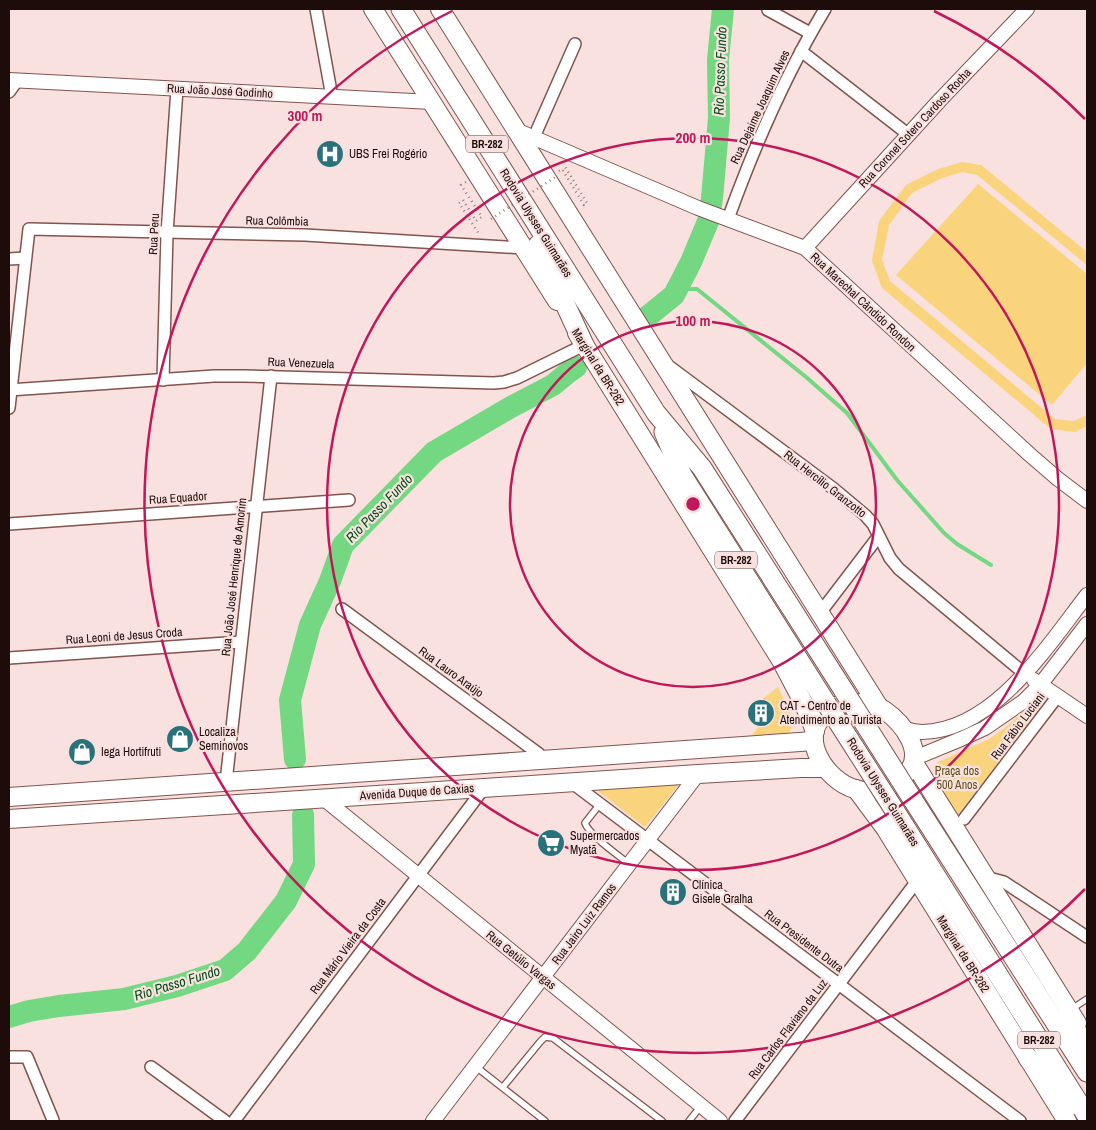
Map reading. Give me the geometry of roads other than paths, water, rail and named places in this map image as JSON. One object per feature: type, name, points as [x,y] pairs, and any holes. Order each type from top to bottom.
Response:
[{"type":"highway","name":"Rodovia Ulysses Guimarães","points":[[401,9],[656,413],[702,468],[1087,1072]]},
{"type":"highway","points":[[508,178],[584,345]]},
{"type":"highway","name":"Rodovia Ulysses Guimarães","points":[[656,413],[682,475],[1087,1116]]},
{"type":"highway","points":[[1069,1011],[1087,1057]]},
{"type":"highway","points":[[1028,1058],[1066,1101],[1087,1120]]},
{"type":"main road","name":"Marginal da BR-282","points":[[374,9],[782,662],[803,702],[814,736]]},
{"type":"main road","points":[[440,9],[879,707]]},
{"type":"main road","points":[[863,703],[879,707],[886,711],[904,729],[914,749],[914,761],[910,770],[894,784],[874,791],[856,789],[833,777],[825,768],[817,754],[814,736],[821,718],[836,706],[863,703]]},
{"type":"main road","name":"Avenida Duque de Caxias","points":[[9,797],[542,760],[814,736]]},
{"type":"main road","points":[[914,761],[1087,1040]]},
{"type":"main road","name":"Avenida Duque de Caxias","points":[[9,819],[698,774],[825,768]]},
{"type":"main road","name":"Marginal da BR-282","points":[[856,789],[885,828],[1066,1121]]},
{"type":"street","points":[[316,9],[332,97]]},
{"type":"street","name":"Rua Dejaime Joaquim Alves","points":[[723,218],[801,51],[825,9]]},
{"type":"street","name":"Rua Coronel Sotero Cardoso Rocha","points":[[805,248],[1027,9]]},
{"type":"street","points":[[768,10],[810,33]]},
{"type":"street","points":[[534,138],[575,44]]},
{"type":"street","points":[[801,51],[909,134]]},
{"type":"street","name":"Rua João José Godinho","points":[[12,84],[177,89],[432,102]]},
{"type":"street","name":"Rua Peru","points":[[162,380],[167,232],[177,89]]},
{"type":"street","name":"Rua Marechal Cândido Rondon","points":[[516,130],[698,208],[805,248],[1029,454],[1087,501]]},
{"type":"street","name":"Rua Colômbia","points":[[26,258],[29,229],[305,235],[524,248]]},
{"type":"street","points":[[9,260],[26,258],[9,408]]},
{"type":"street","name":"Rua Venezuela","points":[[10,390],[214,376],[499,382],[518,378],[584,345]]},
{"type":"street","name":"Rua Hercílio Granzotto","points":[[662,362],[866,515],[873,524],[890,558],[899,568],[1025,674],[1087,716]]},
{"type":"street","name":"Rua João José Henrique de Amorim","points":[[226,782],[271,376]]},
{"type":"street","name":"Rua Equador","points":[[9,524],[349,500]]},
{"type":"street","points":[[820,613],[878,537]]},
{"type":"street","points":[[904,729],[921,732],[936,731],[962,722],[1000,698],[1025,674],[1087,595]]},
{"type":"street","name":"Rua Lauro Araújo","points":[[342,608],[539,754],[542,760]]},
{"type":"street","points":[[914,761],[985,728],[1024,701],[1040,685],[1087,624]]},
{"type":"street","name":"Rua Leoni de Jesus Croda","points":[[9,658],[241,642]]},
{"type":"street","name":"Rua Fábio Luciani","points":[[964,819],[1057,696]]},
{"type":"street","name":"Rua Jairo Luiz Ramos","points":[[433,1121],[698,774]]},
{"type":"street","name":"Rua Presidente Dutra","points":[[571,782],[1020,1121]]},
{"type":"street","name":"Rua Mário Vieira da Costa","points":[[234,1121],[484,788]]},
{"type":"street","name":"Rua Getúlio Vargas","points":[[322,798],[720,1121]]},
{"type":"street","points":[[985,877],[1004,882],[1087,937]]},
{"type":"street","name":"Rua Carlos Flaviano da Luz","points":[[735,1121],[917,881]]},
{"type":"street","points":[[9,1057],[27,1057],[53,1120]]},
{"type":"street","points":[[151,1067],[225,1121]]},
{"type":"lane","points":[[600,804],[585,823],[585,826],[629,864]]},
{"type":"lane","points":[[1069,1011],[1087,999]]},
{"type":"lane","points":[[503,1088],[540,1042],[545,1037],[553,1038],[662,1121]]},
{"type":"lane","points":[[476,1066],[545,1121]]},
{"type":"lane","points":[[689,1121],[701,1106]]},
{"type":"waterway","name":"Rio Passo Fundo","points":[[642,321],[674,295],[691,262],[709,219],[719,118],[718,60],[723,9]]},
{"type":"waterway","points":[[674,295],[687,289],[697,289],[806,377],[847,413],[897,480],[944,533],[957,544],[991,565]]},
{"type":"waterway","name":"Rio Passo Fundo","points":[[295,759],[290,700],[310,625],[330,581],[343,545],[434,452],[553,385],[576,367]]},
{"type":"waterway","name":"Rio Passo Fundo","points":[[9,1017],[29,1011],[59,1006],[124,999],[177,986],[225,970],[247,951],[286,901],[304,864],[303,815]]},
{"type":"place","name":"UBS Frei Rogério","points":[[330,154]]},
{"type":"place","name":"CAT - Centro de Atendimento ao Turista","points":[[761,713]]},
{"type":"place","name":"Localiza Seminovos","points":[[180,739]]},
{"type":"place","name":"Iega Hortifruti","points":[[82,752]]},
{"type":"place","name":"Supermercados Myatã","points":[[551,843]]},
{"type":"place","name":"Clínica Gisele Gralha","points":[[673,892]]},
{"type":"park label","name":"Praça dos 500 Anos","points":[[957,778]]}]
